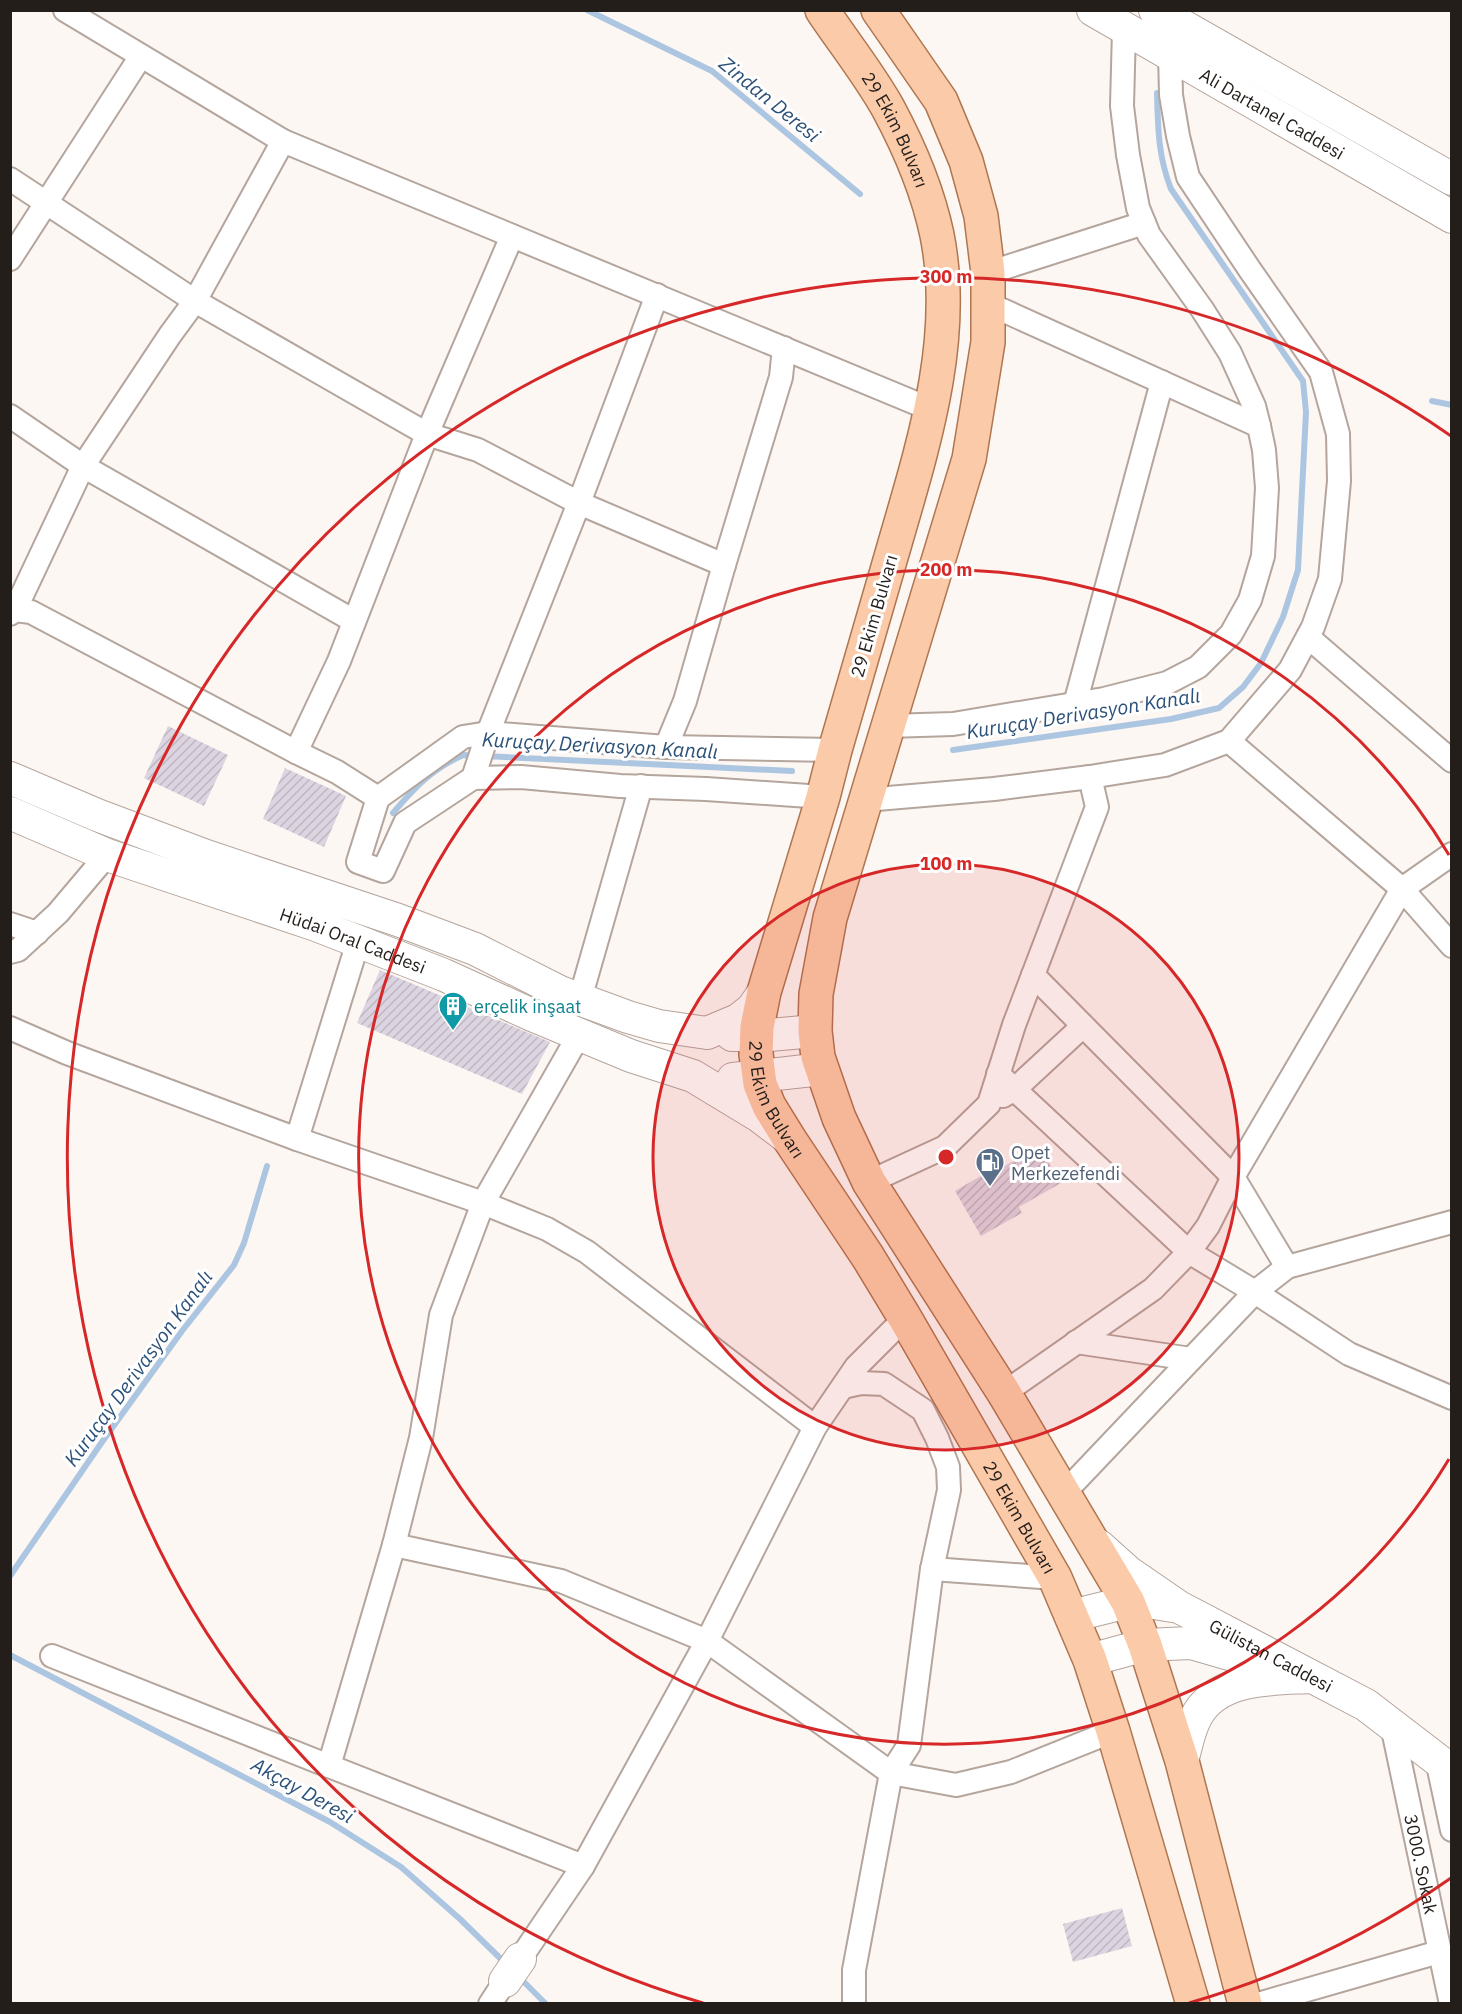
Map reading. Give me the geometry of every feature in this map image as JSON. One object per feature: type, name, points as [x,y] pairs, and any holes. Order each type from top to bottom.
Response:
[{"type":"main road","name":"29 Ekim Bulvarı","points":[[822,10],[888,108],[921,184],[937,235],[943,284],[943,323],[939,363],[920,457],[823,797],[764,992],[757,1035],[756,1054],[759,1077],[770,1106],[790,1140],[868,1257],[905,1318],[1055,1578],[1090,1660],[1193,2004]]},
{"type":"main road","points":[[879,11],[941,101],[966,161],[981,216],[988,289],[988,342],[969,459],[830,918],[816,994],[816,1045],[839,1118],[869,1182],[1004,1393],[1128,1602],[1145,1645],[1182,1761],[1245,2004]]},
{"type":"street","points":[[65,10],[283,141],[930,409]]},
{"type":"street","name":"Ali Dartanel Caddesi","points":[[1155,10],[1190,19],[1448,170]]},
{"type":"street","points":[[888,726],[954,724],[1104,699],[1167,683],[1198,667],[1231,634],[1250,600],[1263,556],[1267,488],[1264,450],[1259,426],[1254,406],[1230,353],[1202,309],[1149,235],[1138,208],[1128,155],[1109,18]]},
{"type":"street","name":"Ali Dartanel Caddesi","points":[[1109,18],[1452,217]]},
{"type":"street","points":[[865,800],[994,789],[1165,765],[1229,741],[1290,670],[1308,637],[1330,579],[1338,481],[1338,434],[1321,372],[1188,177],[1171,95],[1170,54],[1190,19]]},
{"type":"street","points":[[10,259],[141,56]]},
{"type":"street","points":[[283,141],[195,301],[83,466],[13,612],[31,612],[337,772],[378,798]]},
{"type":"street","points":[[10,179],[195,301],[427,434],[478,450],[579,503],[724,565]]},
{"type":"street","points":[[988,289],[1144,223]]},
{"type":"street","points":[[296,752],[325,694],[427,434],[512,236]]},
{"type":"street","points":[[988,289],[1162,382],[1259,426]]},
{"type":"street","points":[[657,295],[487,738],[475,773],[405,823],[383,871],[358,862],[378,798],[463,737],[487,738],[666,747],[835,750]]},
{"type":"street","points":[[666,747],[684,700],[781,377],[784,348]]},
{"type":"street","points":[[1075,704],[1162,382]]},
{"type":"street","points":[[10,416],[83,466],[354,621]]},
{"type":"street","points":[[1308,637],[1452,761]]},
{"type":"street","points":[[1229,741],[1402,889],[1452,946]]},
{"type":"street","points":[[475,773],[823,797]]},
{"type":"street","points":[[989,1104],[1033,975],[1097,807],[1090,777]]},
{"type":"street","name":"Hüdai Oral Caddesi","points":[[10,778],[97,815],[206,856],[398,920],[475,949],[560,992],[628,1017],[699,1033],[757,1035],[815,1031]]},
{"type":"street","points":[[580,999],[641,786]]},
{"type":"street","name":"Hüdai Oral Caddesi","points":[[10,813],[107,855],[358,942],[444,975],[579,1035],[631,1056],[693,1076]]},
{"type":"street","points":[[1004,1393],[1153,1289],[1189,1252],[1208,1226],[1233,1177],[1402,889],[1452,854]]},
{"type":"street","points":[[10,952],[18,950],[58,913],[107,855]]},
{"type":"street","points":[[10,924],[37,933]]},
{"type":"street","points":[[297,1139],[358,942]]},
{"type":"street","points":[[1033,975],[1233,1177],[1287,1267]]},
{"type":"street","points":[[699,1033],[738,1020],[752,1009],[764,992]]},
{"type":"street","points":[[869,1182],[945,1147],[989,1104],[1015,1089],[1083,1026]]},
{"type":"street","points":[[10,1028],[67,1053],[297,1139],[483,1203],[547,1228],[587,1252],[815,1427]]},
{"type":"street","points":[[329,1766],[394,1545],[421,1438],[441,1315],[483,1203],[579,1035]]},
{"type":"street","points":[[693,1076],[727,1079],[822,1069]]},
{"type":"street","points":[[998,1074],[1189,1252],[1349,1353],[1452,1398]]},
{"type":"street","points":[[693,1076],[759,1116],[790,1140]]},
{"type":"street","points":[[1064,1493],[1255,1292],[1287,1267],[1452,1222]]},
{"type":"street","points":[[505,1981],[583,1866],[707,1641],[815,1427],[856,1367],[905,1318]]},
{"type":"street","points":[[1076,1342],[1191,1359]]},
{"type":"street","points":[[843,1387],[861,1383],[884,1384],[923,1410],[948,1467],[950,1491],[932,1569],[909,1745],[891,1773],[854,1970],[854,2004]]},
{"type":"street","points":[[1090,1538],[1128,1572],[1179,1607]]},
{"type":"street","points":[[394,1545],[561,1581],[707,1641],[891,1773],[957,1785],[1011,1772],[1113,1731]]},
{"type":"street","points":[[932,1569],[1055,1578]]},
{"type":"street","name":"Gülistan Caddesi","points":[[1071,1616],[1128,1602],[1179,1607],[1366,1706],[1444,1765]]},
{"type":"street","points":[[1090,1660],[1145,1645],[1191,1643],[1312,1677]]},
{"type":"street","points":[[52,1656],[583,1866]]},
{"type":"street","points":[[1182,1761],[1193,1724],[1201,1708],[1213,1697],[1234,1686],[1269,1679],[1312,1677]]},
{"type":"street","name":"3000. Sokak","points":[[1392,1725],[1451,2004]]},
{"type":"street","points":[[1444,1765],[1452,1830]]},
{"type":"street","points":[[1258,2004],[1439,1952]]},
{"type":"building","points":[[168,726],[228,755],[204,806],[144,778]]},
{"type":"building","points":[[285,768],[346,796],[324,847],[263,819]]},
{"type":"building","name":"erçelik inşaat","points":[[380,970],[550,1042],[522,1094],[357,1023]]},
{"type":"building","points":[[1039,1146],[1061,1183],[1019,1207],[1022,1213],[981,1236],[955,1191]]},
{"type":"building","points":[[1122,1908],[1132,1946],[1073,1962],[1063,1924]]},
{"type":"waterway","name":"Zindan Deresi","points":[[587,10],[712,71],[860,194]]},
{"type":"waterway","name":"Kuruçay Derivasyon Kanalı","points":[[953,750],[1171,719],[1219,708],[1243,687],[1261,663],[1283,617],[1298,570],[1306,412],[1303,381],[1171,189],[1161,153],[1157,93]]},
{"type":"waterway","name":"Zindan Deresi","points":[[1432,401],[1452,405]]},
{"type":"waterway","name":"Kuruçay Derivasyon Kanalı","points":[[393,813],[425,780],[463,755],[792,771]]},
{"type":"waterway","name":"Kuruçay Derivasyon Kanalı","points":[[10,1576],[102,1442],[182,1331],[234,1265],[244,1243],[267,1166]]},
{"type":"waterway","name":"Akçay Deresi","points":[[10,1655],[330,1822],[401,1867],[460,1919],[505,1963]]},
{"type":"waterway","name":"Akçay Deresi","points":[[519,1977],[546,2004]]},
{"type":"place","name":"erçelik inşaat","points":[[453,1032]]},
{"type":"place","name":"Opet Merkezefendi","points":[[990,1188]]}]
